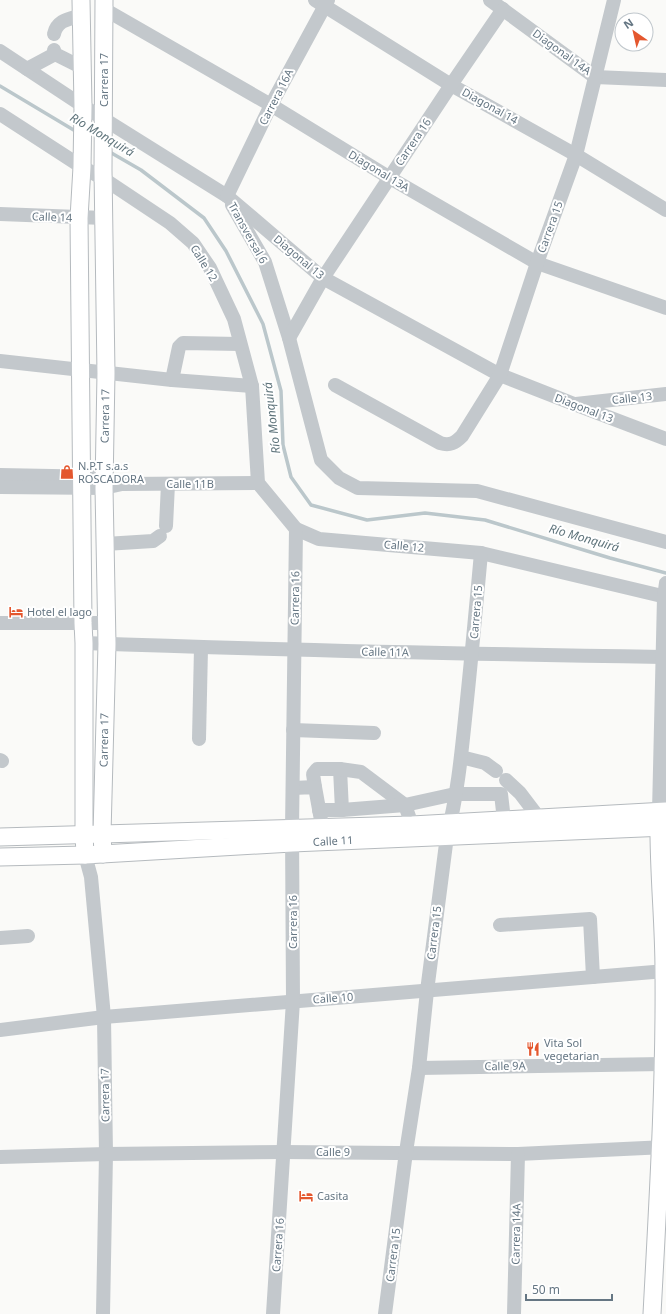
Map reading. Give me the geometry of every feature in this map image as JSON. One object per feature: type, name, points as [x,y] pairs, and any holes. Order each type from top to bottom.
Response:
[{"type":"main road","name":"Carrera 17","points":[[103,854],[102,834],[107,644],[104,483],[106,373],[103,175],[104,4]]},
{"type":"main road","name":"Carrera 17","points":[[82,7],[83,112],[79,218],[85,855]]},
{"type":"main road","name":"Calle 11","points":[[0,837],[84,834],[292,836],[322,828],[412,825],[449,829],[504,820],[539,818],[663,819]]},
{"type":"main road","name":"Calle 11","points":[[0,857],[103,854],[292,836],[663,819]]},
{"type":"main road","points":[[652,1314],[663,1147],[665,971],[663,819]]},
{"type":"street","name":"Diagonal 14A","points":[[490,0],[595,77],[666,80]]},
{"type":"street","name":"Carrera 15","points":[[335,385],[440,443],[448,445],[456,442],[462,436],[500,375],[537,263],[576,155],[614,0]]},
{"type":"street","name":"Diagonal 14","points":[[323,2],[451,85],[576,155],[666,210]]},
{"type":"street","name":"Carrera 16A","points":[[227,196],[323,2]]},
{"type":"street","name":"Diagonal 13A","points":[[104,4],[390,178],[537,263],[666,308]]},
{"type":"street","points":[[54,34],[58,24],[82,7]]},
{"type":"street","name":"Carrera 16","points":[[289,338],[323,278],[503,9]]},
{"type":"street","name":"Diagonal 13","points":[[0,51],[27,69],[83,112],[227,196],[323,278],[500,375],[666,439]]},
{"type":"street","points":[[27,69],[55,52],[83,68]]},
{"type":"street","points":[[0,114],[103,175]]},
{"type":"street","name":"Calle 12","points":[[103,175],[170,223],[193,243],[210,268],[234,319],[252,386],[258,483],[296,529],[319,539],[481,553],[665,591]]},
{"type":"street","name":"Transversal 6","points":[[227,196],[265,262],[289,338]]},
{"type":"street","name":"Calle 14","points":[[0,214],[104,218]]},
{"type":"street","points":[[289,338],[321,460],[339,478],[358,488],[477,491],[666,542]]},
{"type":"street","points":[[172,380],[179,347],[183,344],[240,344]]},
{"type":"street","points":[[0,361],[172,380],[252,386]]},
{"type":"street","name":"Calle 13","points":[[574,404],[666,394]]},
{"type":"street","name":"Calle 11B","points":[[0,475],[122,484],[258,483]]},
{"type":"street","name":"Calle 11B","points":[[0,487],[81,482]]},
{"type":"street","points":[[105,544],[153,541],[163,531],[168,484]]},
{"type":"street","name":"Carrera 16","points":[[273,1314],[293,1001],[292,836],[296,529]]},
{"type":"street","name":"Carrera 15","points":[[385,1314],[406,1152],[419,1068],[427,991],[449,829],[461,757],[481,553]]},
{"type":"street","points":[[663,819],[665,591]]},
{"type":"street","points":[[0,623],[106,622]]},
{"type":"street","name":"Calle 11A","points":[[84,643],[201,648],[664,657]]},
{"type":"street","points":[[199,739],[201,648]]},
{"type":"street","points":[[293,730],[374,733]]},
{"type":"street","points":[[461,757],[485,763],[496,771]]},
{"type":"street","points":[[322,828],[313,774],[317,769],[340,769],[361,772],[405,805],[412,825]]},
{"type":"street","points":[[340,769],[342,810]]},
{"type":"street","points":[[506,780],[520,793],[539,818]]},
{"type":"street","points":[[293,788],[315,786]]},
{"type":"street","points":[[319,810],[342,810],[405,805],[455,794],[520,793]]},
{"type":"street","points":[[501,794],[504,820]]},
{"type":"street","points":[[91,877],[103,854]]},
{"type":"street","name":"Carrera 17","points":[[85,855],[91,877],[104,1017],[106,1154],[103,1314]]},
{"type":"street","points":[[500,925],[590,919],[593,977]]},
{"type":"street","points":[[0,938],[28,936]]},
{"type":"street","name":"Calle 10","points":[[0,1030],[104,1017],[665,971]]},
{"type":"street","name":"Calle 9A","points":[[419,1068],[663,1064]]},
{"type":"street","name":"Calle 9","points":[[0,1156],[283,1152],[518,1154],[663,1147]]},
{"type":"street","name":"Carrera 14A","points":[[514,1314],[518,1154]]},
{"type":"waterway","name":"Río Monquirá","points":[[0,86],[77,132]]},
{"type":"waterway","name":"Río Monquirá","points":[[108,151],[141,170],[204,218],[226,251],[263,324],[281,391],[283,445],[291,477],[311,505],[367,520],[425,513],[485,520],[610,558],[666,573]]},
{"type":"place","name":"N.P.T s.a.s ROSCADORA","points":[[67,472]]},
{"type":"place","name":"Hotel el lago","points":[[16,612]]},
{"type":"place","name":"Vita Sol vegetarian","points":[[533,1049]]},
{"type":"place","name":"Casita","points":[[306,1196]]}]
